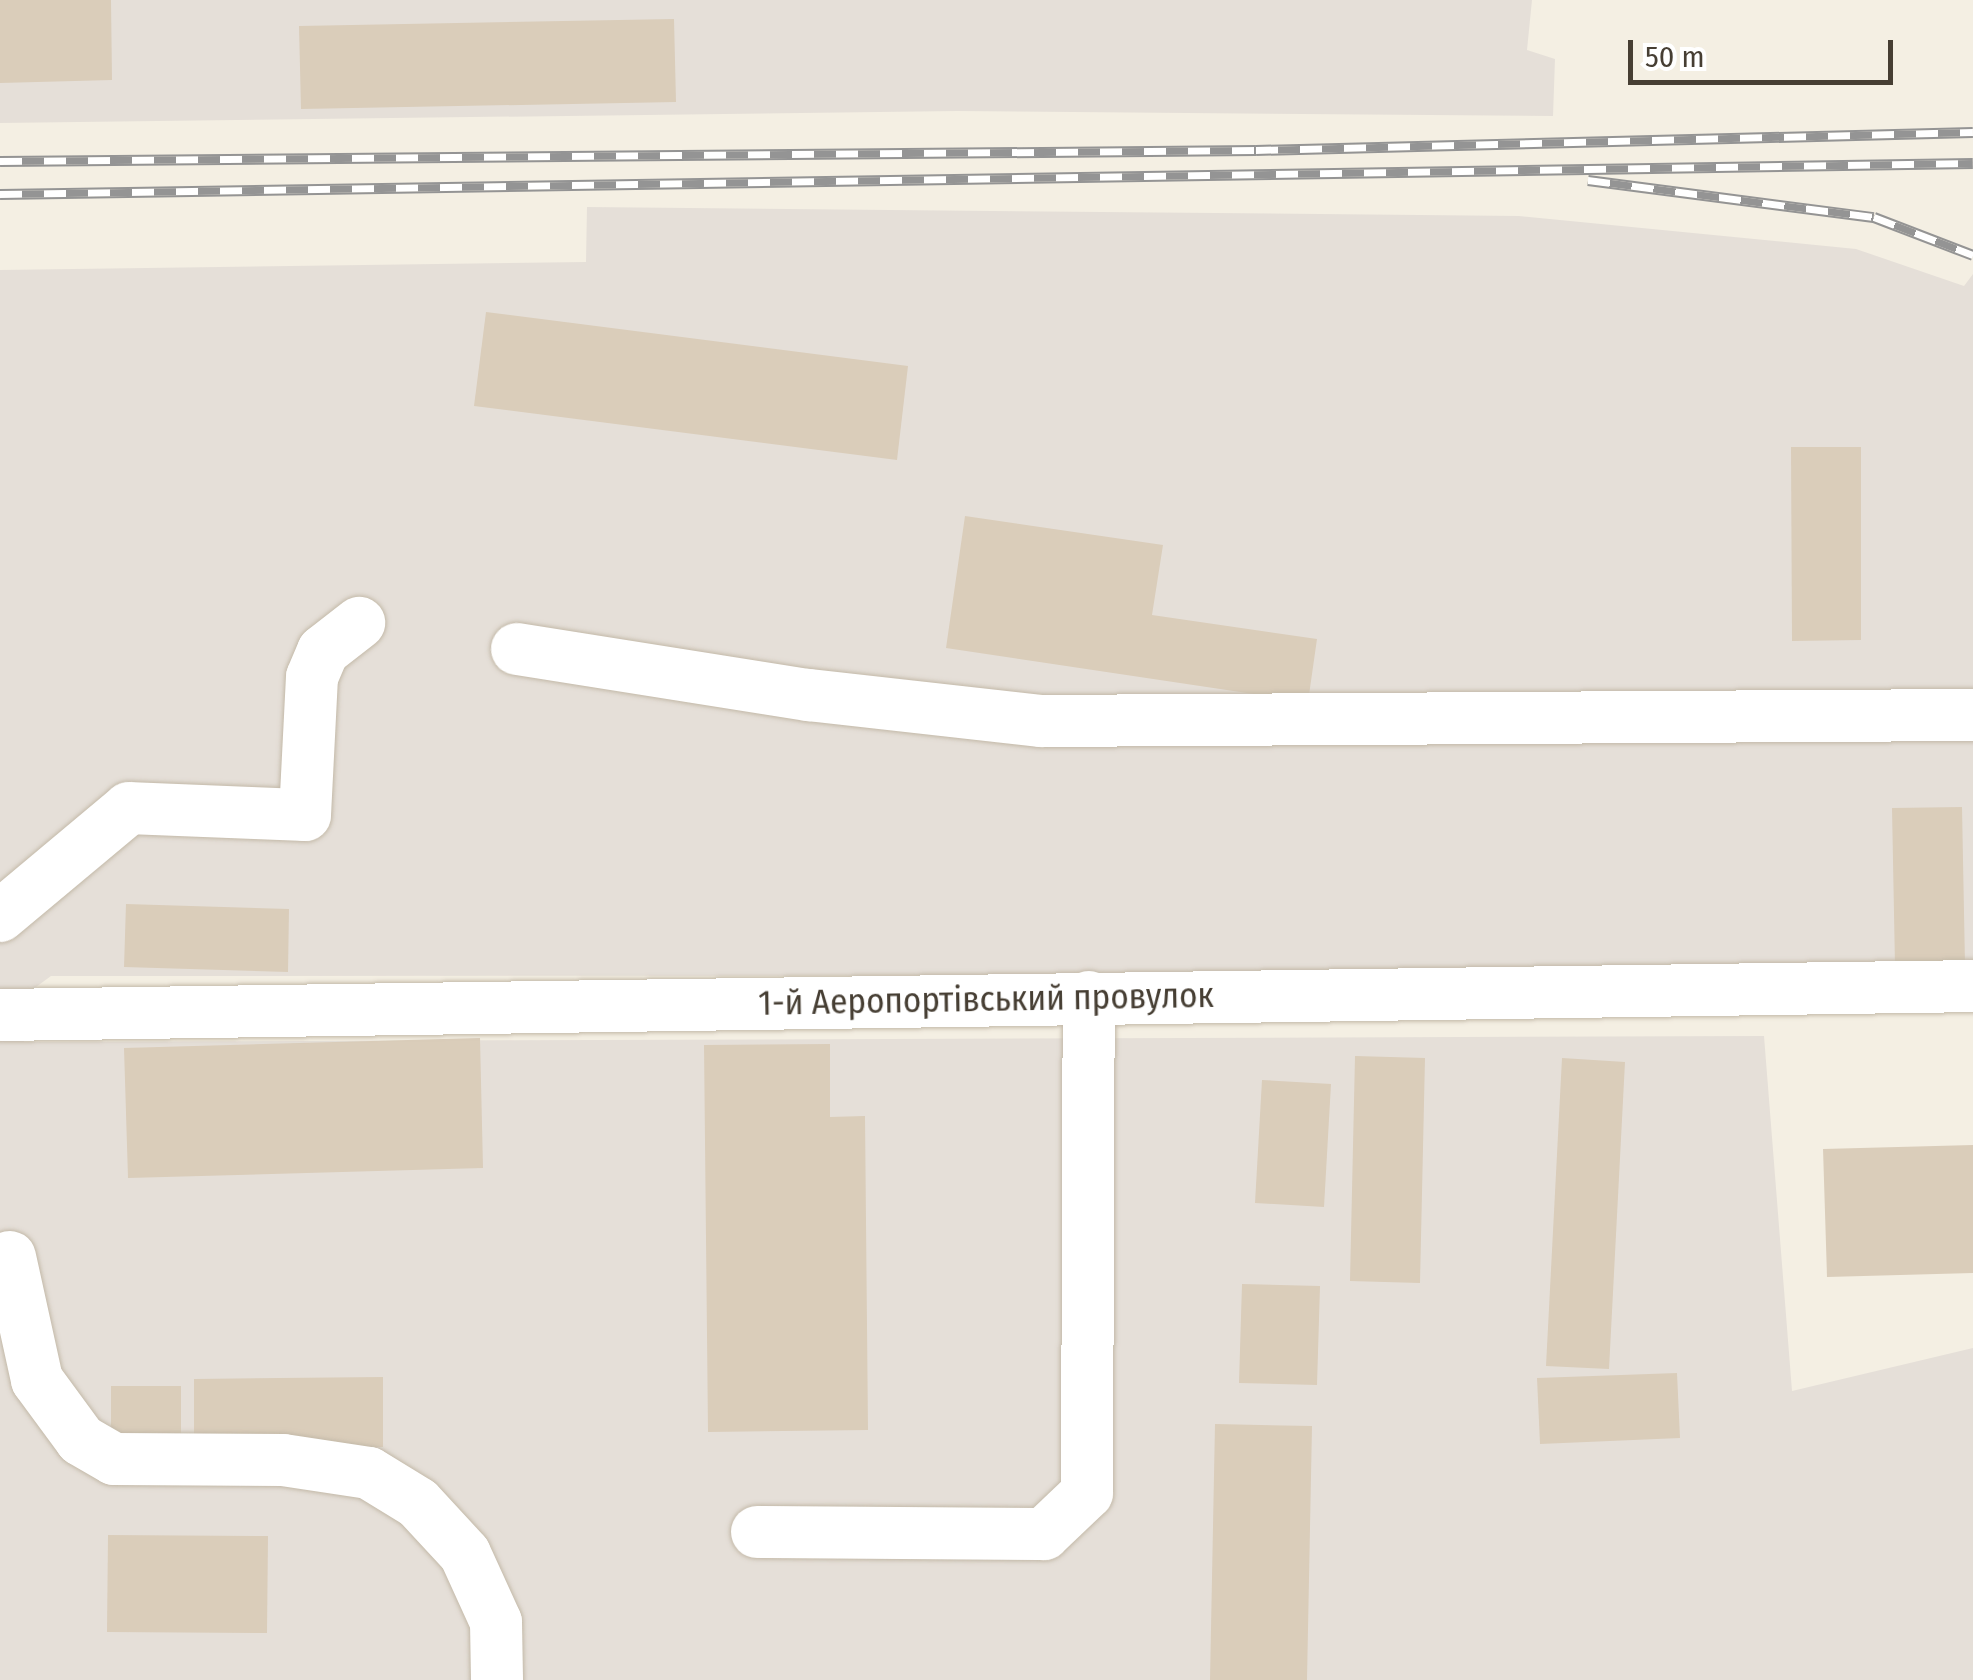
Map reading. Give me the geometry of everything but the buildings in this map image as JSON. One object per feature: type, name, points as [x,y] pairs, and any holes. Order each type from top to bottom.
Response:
[{"type":"lane","points":[[0,916],[129,808],[305,814],[312,677],[323,651],[359,623]]},
{"type":"lane","points":[[518,649],[809,694],[1041,721],[1973,715]]},
{"type":"lane","name":"1-й Аеропортівський провулок","points":[[0,1015],[1973,986]]},
{"type":"lane","points":[[757,1532],[1044,1534],[1087,1493],[1089,997]]},
{"type":"lane","points":[[10,1257],[37,1380],[81,1440],[98,1453],[135,1461],[283,1460],[369,1474],[418,1503],[465,1554],[496,1622],[496,1680]]},
{"type":"shaded area","points":[[0,0],[1532,0],[1527,50],[1555,59],[1553,116],[957,111],[0,123]]},
{"type":"shaded area","points":[[587,207],[1519,216],[1856,249],[1964,286],[1973,274],[1973,975],[51,976],[25,995],[24,1042],[1764,1036],[1792,1391],[1973,1348],[1973,1680],[0,1680],[0,270],[586,262]]},
{"type":"railway","points":[[0,161],[1256,150],[1973,132]]},
{"type":"railway","points":[[0,194],[1973,163]]},
{"type":"railway","points":[[1588,180],[1874,217],[1973,255]]}]
